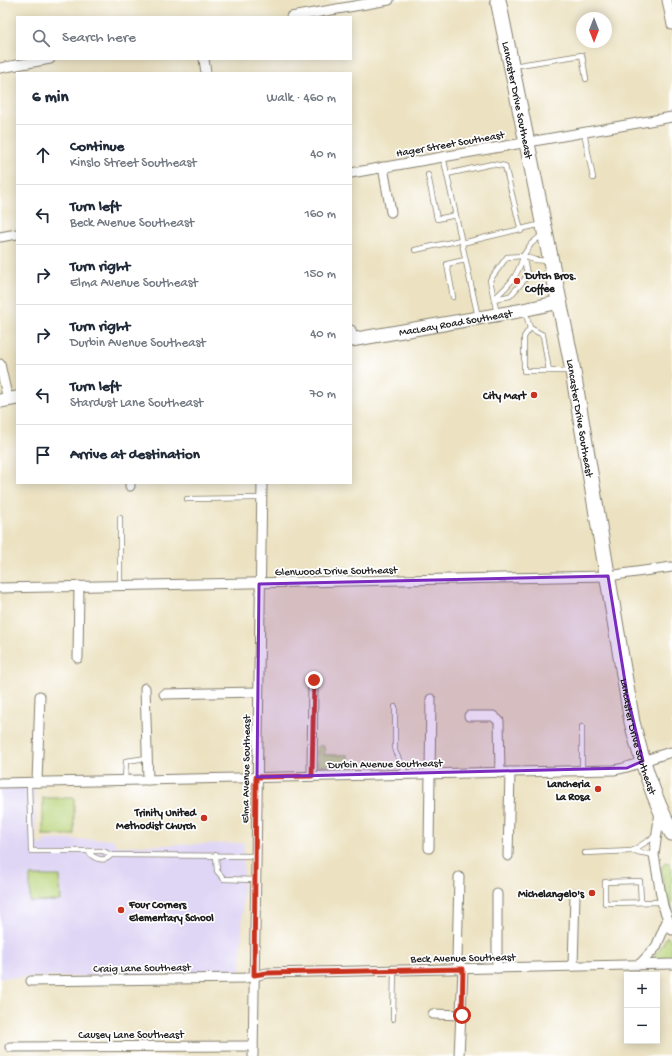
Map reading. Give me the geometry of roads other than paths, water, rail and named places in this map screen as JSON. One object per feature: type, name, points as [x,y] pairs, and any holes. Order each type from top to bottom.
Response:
[{"type":"main road","name":"Lancaster Drive Southeast","points":[[498,0],[573,371],[626,686],[643,761],[660,810],[672,833]]},
{"type":"street","points":[[296,16],[389,0]]},
{"type":"street","points":[[667,0],[672,25]]},
{"type":"street","points":[[0,68],[44,60]]},
{"type":"street","points":[[204,60],[206,72]]},
{"type":"street","name":"Hager Street Southeast","points":[[352,173],[527,141],[672,117]]},
{"type":"street","points":[[383,167],[391,212]]},
{"type":"street","points":[[0,237],[16,234]]},
{"type":"street","name":"MacLeay Road Southeast","points":[[352,337],[497,315],[560,302]]},
{"type":"street","points":[[0,364],[8,400]]},
{"type":"street","name":"Elma Avenue Southeast","points":[[253,1056],[257,692],[262,484]]},
{"type":"street","name":"Glenwood Drive Southeast","points":[[0,588],[608,576],[672,567]]},
{"type":"street","points":[[78,658],[79,586]]},
{"type":"street","points":[[312,776],[314,680]]},
{"type":"street","points":[[145,688],[148,780]]},
{"type":"street","points":[[164,694],[257,692]]},
{"type":"street","points":[[33,782],[40,696]]},
{"type":"street","points":[[429,848],[431,698]]},
{"type":"street","points":[[469,716],[494,716],[499,721],[500,773]]},
{"type":"street","name":"Durbin Avenue Southeast","points":[[0,783],[582,771],[627,768],[659,754],[672,752]]},
{"type":"street","points":[[508,856],[510,772]]},
{"type":"street","points":[[660,810],[654,855],[662,902],[667,921],[672,930]]},
{"type":"street","points":[[459,876],[457,960],[463,969],[459,1056]]},
{"type":"street","points":[[496,894],[496,968]]},
{"type":"street","points":[[573,966],[574,894]]},
{"type":"street","points":[[639,965],[656,947],[667,921]]},
{"type":"street","name":"Beck Avenue Southeast","points":[[254,975],[267,973],[672,964]]},
{"type":"street","name":"Craig Lane Southeast","points":[[31,981],[245,978],[254,975]]},
{"type":"street","points":[[433,1014],[462,1015]]},
{"type":"street","points":[[156,1046],[156,1056]]},
{"type":"street","name":"Causey Lane Southeast","points":[[10,1047],[253,1046]]},
{"type":"lane","points":[[512,67],[582,55],[586,79]]},
{"type":"lane","points":[[584,132],[593,178]]},
{"type":"lane","points":[[443,156],[478,318]]},
{"type":"lane","points":[[447,174],[492,164],[505,166],[521,231]]},
{"type":"lane","points":[[428,175],[437,219],[456,215]]},
{"type":"lane","points":[[415,250],[544,228]]},
{"type":"lane","points":[[494,299],[510,284],[518,272],[523,256],[544,228]]},
{"type":"lane","points":[[494,299],[510,296],[525,279],[527,273],[523,256]]},
{"type":"lane","points":[[497,315],[490,280],[507,257],[523,256],[535,260],[551,262]]},
{"type":"lane","points":[[453,297],[447,264],[466,260]]},
{"type":"lane","points":[[525,310],[530,328],[543,335],[549,371]]},
{"type":"lane","points":[[530,328],[524,337],[524,371],[573,371]]},
{"type":"lane","points":[[187,498],[261,498]]},
{"type":"lane","points":[[120,518],[120,585]]},
{"type":"lane","points":[[395,707],[395,751],[406,774]]},
{"type":"lane","points":[[582,728],[582,771]]},
{"type":"lane","points":[[125,780],[126,760],[147,758]]},
{"type":"lane","points":[[33,782],[31,852],[88,851],[103,852],[111,855],[256,856]]},
{"type":"lane","points":[[632,851],[657,835]]},
{"type":"lane","points":[[585,853],[632,851],[654,855]]},
{"type":"lane","points":[[216,855],[217,871],[224,879],[256,880]]},
{"type":"lane","points":[[641,902],[640,881],[605,882],[605,903],[662,902]]},
{"type":"lane","points":[[392,1019],[394,970]]},
{"type":"place","name":"Dutch Bros. Coffee","points":[[517,281]]},
{"type":"place","name":"City Mart","points":[[534,395]]},
{"type":"place","name":"Lancheria La Rosa","points":[[598,789]]},
{"type":"place","name":"Trinity United Methodist Church","points":[[204,818]]},
{"type":"place","name":"Michelangelo's","points":[[592,893]]},
{"type":"place","name":"Four Corners Elementary School","points":[[121,910]]}]
